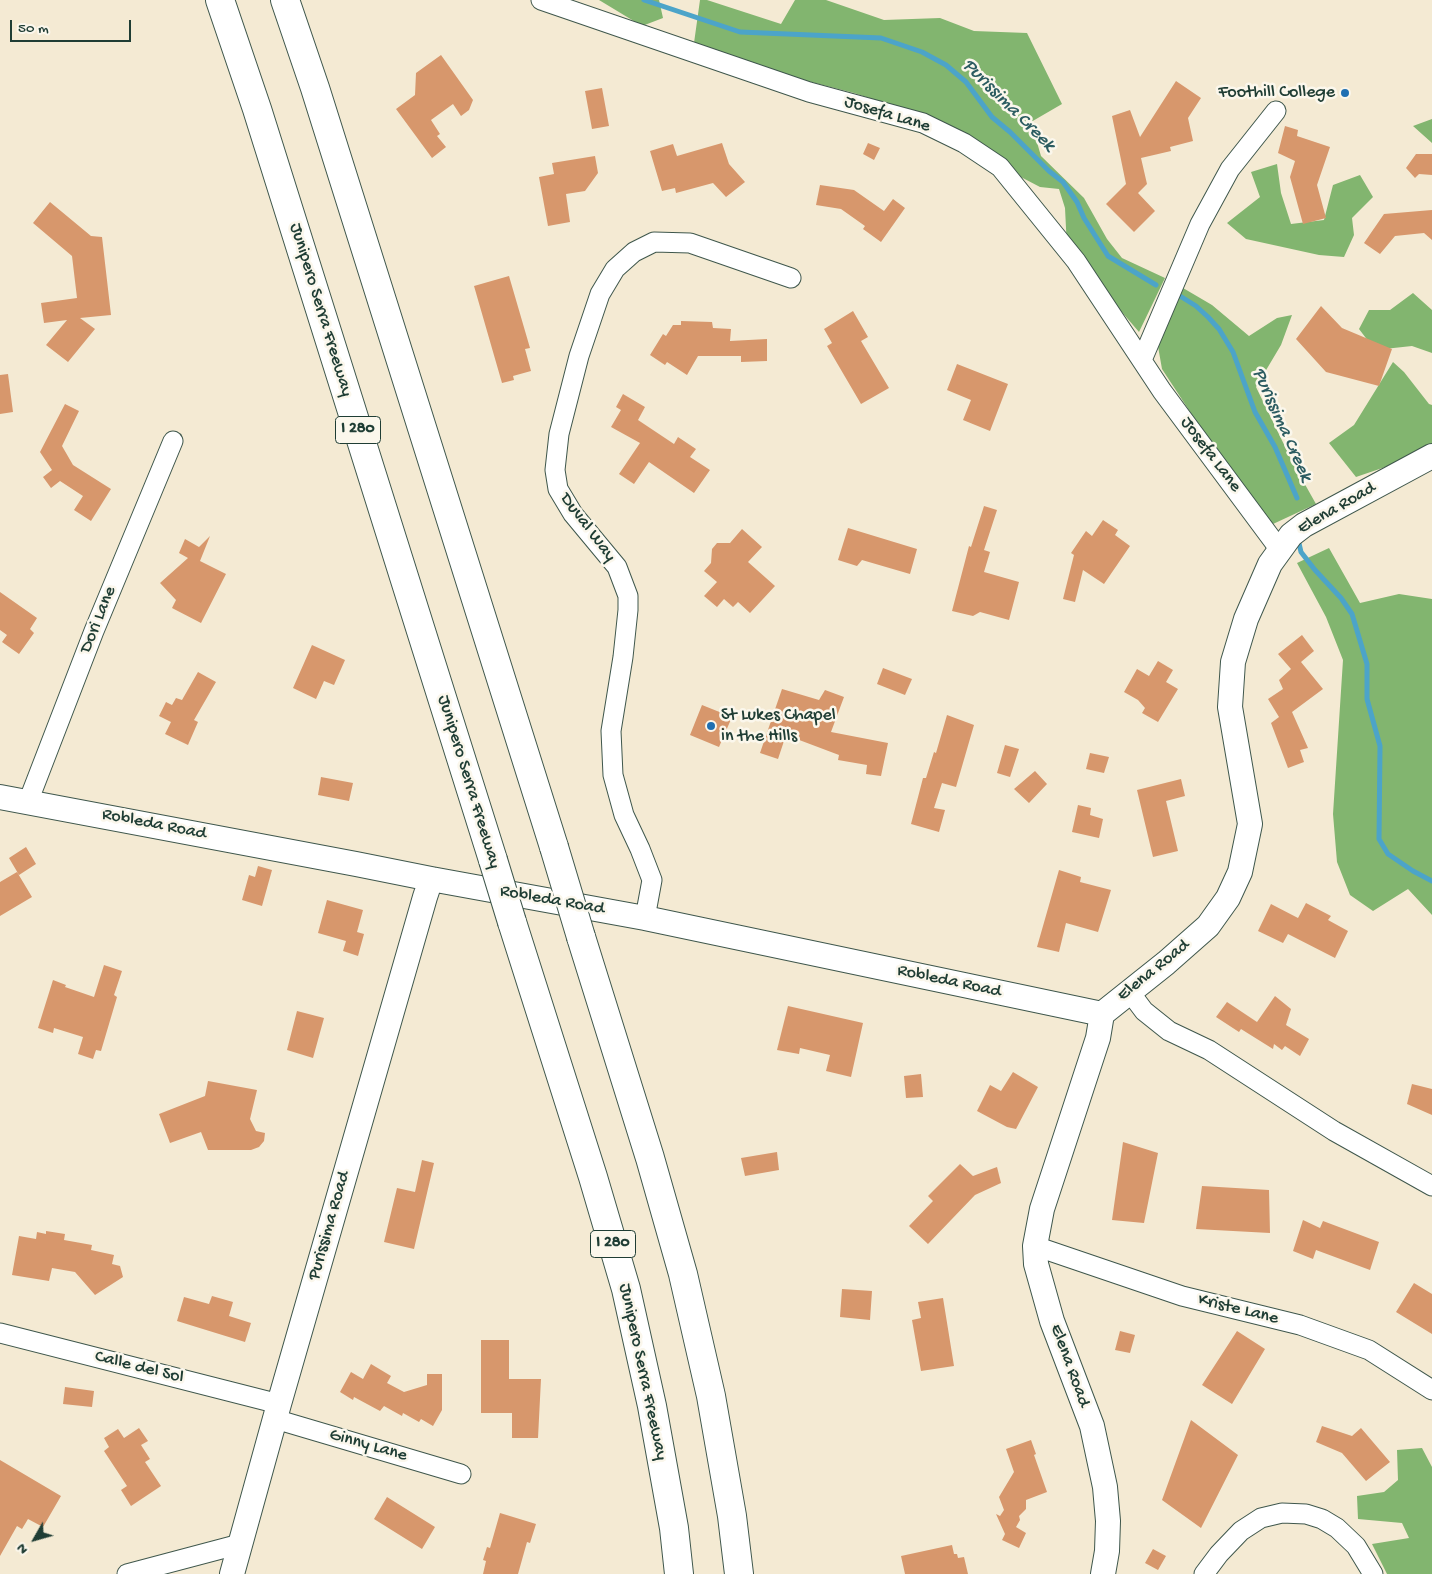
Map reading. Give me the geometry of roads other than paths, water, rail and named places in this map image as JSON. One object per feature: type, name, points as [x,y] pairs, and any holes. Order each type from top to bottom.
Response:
[{"type":"highway","name":"Junipero Serra Freeway","points":[[220,0],[257,109],[593,1177],[626,1289],[652,1406],[674,1528],[679,1574]]},
{"type":"highway","points":[[285,0],[315,88],[650,1158],[683,1274],[711,1396],[732,1516],[739,1574]]},
{"type":"street","name":"Josefa Lane","points":[[541,0],[809,92],[923,123],[964,143],[1000,167],[1076,261],[1162,391],[1280,550]]},
{"type":"street","points":[[1142,360],[1200,224],[1230,169],[1276,111]]},
{"type":"street","name":"Duval Way","points":[[645,918],[652,880],[624,815],[613,775],[611,731],[623,657],[628,596],[617,567],[574,514],[558,490],[555,470],[559,434],[579,356],[600,294],[614,269],[634,252],[654,242],[690,243],[791,278]]},
{"type":"street","name":"Dori Lane","points":[[28,802],[94,631],[173,441]]},
{"type":"street","name":"Elena Road","points":[[1103,1574],[1107,1551],[1108,1521],[1105,1487],[1092,1426],[1052,1321],[1036,1264],[1035,1246],[1042,1208],[1098,1038],[1102,1014],[1166,963],[1208,926],[1228,898],[1240,872],[1250,824],[1230,707],[1233,662],[1246,619],[1270,564],[1291,535],[1304,525],[1432,456]]},
{"type":"street","name":"Robleda Road","points":[[0,797],[645,918],[1102,1014]]},
{"type":"street","name":"Purissima Road","points":[[232,1574],[277,1411],[431,879]]},
{"type":"street","points":[[1129,991],[1144,1011],[1169,1031],[1208,1050],[1334,1131],[1432,1186]]},
{"type":"street","name":"Kriste Lane","points":[[1035,1246],[1182,1296],[1300,1325],[1352,1343],[1369,1350],[1432,1390]]},
{"type":"street","name":"Calle del Sol","points":[[0,1333],[277,1411]]},
{"type":"street","name":"Ginny Lane","points":[[277,1411],[461,1474]]},
{"type":"street","points":[[1204,1574],[1240,1531],[1261,1518],[1282,1513],[1306,1514],[1322,1519],[1337,1528],[1356,1546],[1374,1574]]},
{"type":"street","points":[[127,1574],[240,1544]]},
{"type":"waterway","name":"Purissima Creek","points":[[644,0],[740,32],[881,38],[922,52],[946,65],[966,82],[992,117],[1063,182],[1077,202],[1084,218],[1108,256],[1156,285]]},
{"type":"waterway","name":"Purissima Creek","points":[[1180,296],[1196,306],[1208,317],[1219,329],[1233,352],[1255,412],[1275,447],[1297,498]]},
{"type":"waterway","name":"Purissima Creek","points":[[1298,539],[1301,552],[1341,598],[1352,614],[1367,664],[1367,699],[1380,746],[1379,839],[1388,854],[1432,881]]},
{"type":"place","name":"Foothill College","points":[[1345,93]]},
{"type":"place","name":"St Lukes Chapel in the Hills","points":[[711,726]]}]
